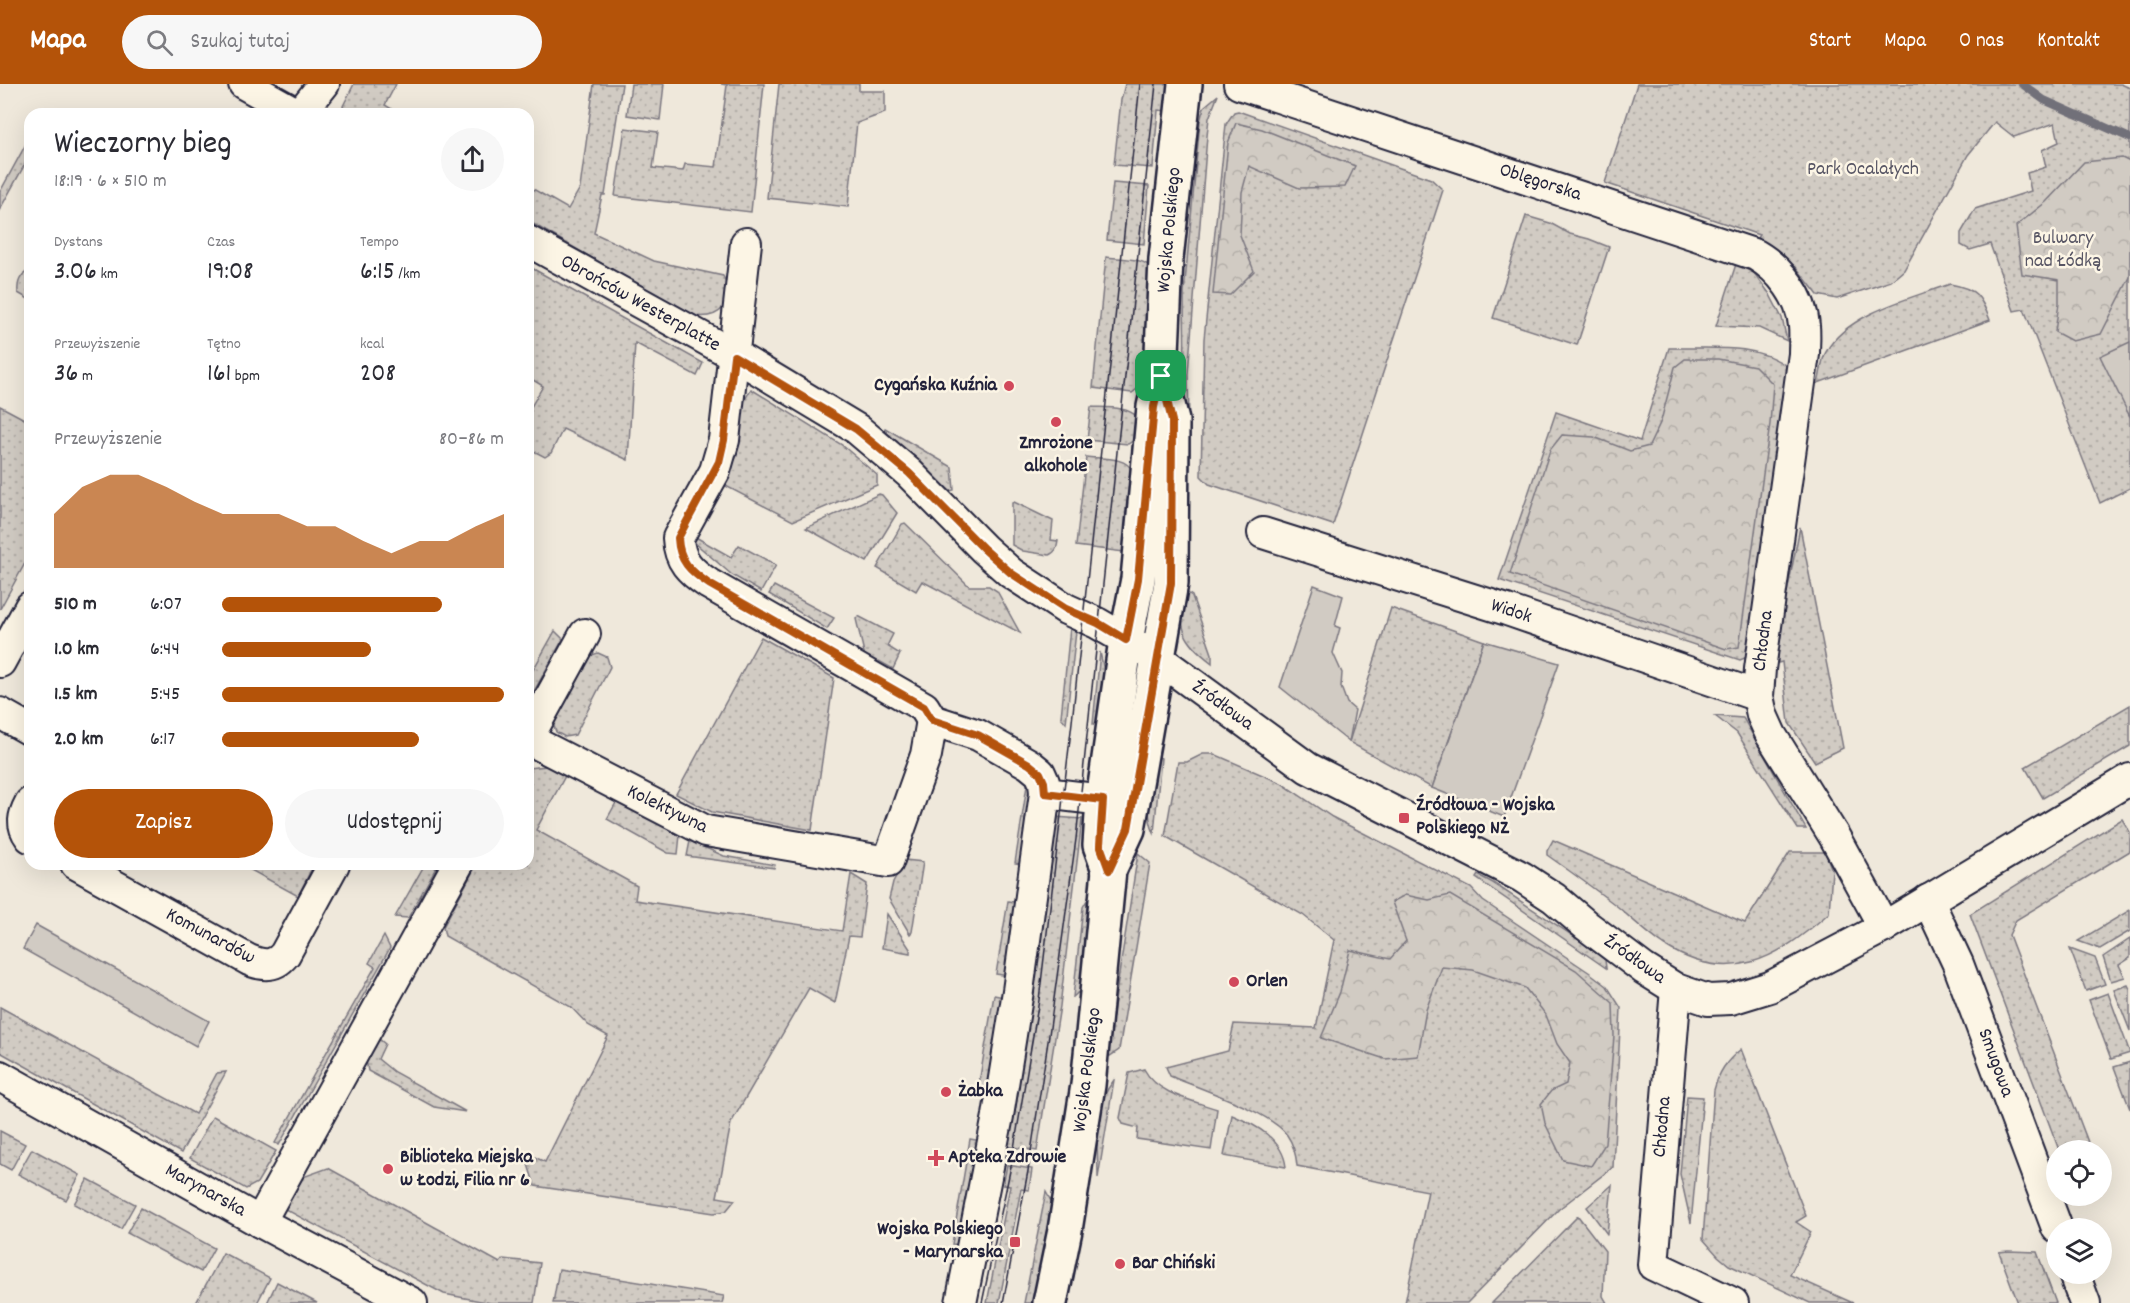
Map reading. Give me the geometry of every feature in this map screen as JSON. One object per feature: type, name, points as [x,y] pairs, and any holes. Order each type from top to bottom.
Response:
[{"type":"main road","name":"Wojska Polskiego","points":[[1109,870],[1100,845],[1103,800],[1126,640],[1138,579],[1154,407],[1161,376],[1166,260],[1185,84]]},
{"type":"main road","name":"Wojska Polskiego","points":[[1050,1303],[1065,1230],[1088,1085],[1109,870],[1128,829],[1159,659],[1172,567],[1172,421],[1161,376]]},
{"type":"street","points":[[244,84],[288,108]]},
{"type":"street","points":[[304,108],[324,84]]},
{"type":"street","name":"Oblęgorska","points":[[1239,84],[1756,255],[1779,272],[1798,303],[1804,325]]},
{"type":"street","points":[[746,243],[724,440],[719,462],[678,538],[678,551],[684,562],[693,573],[709,584],[924,707],[932,720],[978,735],[1029,764],[1040,773],[1044,782],[1045,793],[1018,991],[998,1116],[961,1303]]},
{"type":"street","name":"Obrońców Westerplatte","points":[[534,244],[734,356],[856,429],[909,473],[1011,573],[1066,609],[1098,623],[1159,659]]},
{"type":"street","name":"Chłodna","points":[[1804,325],[1804,354],[1758,696],[1762,715],[1772,735],[1834,836],[1884,927]]},
{"type":"street","name":"Widok","points":[[1263,533],[1507,610],[1758,696]]},
{"type":"street","points":[[0,662],[24,618]]},
{"type":"street","points":[[534,727],[585,634]]},
{"type":"street","name":"Źródłowa","points":[[1159,659],[1308,768],[1495,862],[1539,888],[1644,969],[1676,989],[1698,998],[1715,1001],[1748,995],[1798,974],[1884,927],[2130,778]]},
{"type":"street","points":[[0,713],[24,727]]},
{"type":"street","name":"Kolektywna","points":[[534,741],[706,831],[888,862],[926,756],[932,720]]},
{"type":"street","points":[[1045,793],[1103,800]]},
{"type":"street","name":"Komunardów","points":[[87,870],[249,960],[263,965],[273,964],[285,954],[331,870]]},
{"type":"street","points":[[260,1222],[455,870]]},
{"type":"street","name":"Smugowa","points":[[1928,900],[1958,964],[2053,1218]]},
{"type":"street","name":"Chłodna","points":[[1676,989],[1653,1265],[1733,1303]]},
{"type":"street","name":"Marynarska","points":[[0,1076],[260,1222],[412,1303]]},
{"type":"street","points":[[2078,1284],[2085,1303]]},
{"type":"green space","points":[[354,84],[396,84],[385,105],[390,108],[344,108]]},
{"type":"green space","points":[[594,84],[622,84],[605,195],[602,195],[594,233],[654,261],[723,276],[728,294],[723,307],[711,315],[693,316],[534,224],[534,189],[568,209],[580,188]]},
{"type":"green space","points":[[631,84],[664,84],[660,120],[627,115]]},
{"type":"green space","points":[[721,84],[764,84],[751,212],[615,196],[625,128],[658,132],[653,168],[683,171],[685,164],[716,167],[727,85]]},
{"type":"green space","points":[[779,84],[859,84],[859,91],[885,91],[885,113],[857,123],[848,207],[767,198]]},
{"type":"green space","points":[[1125,84],[1170,84],[1167,111],[1158,110],[1153,168],[1114,165],[1121,100]]},
{"type":"green space","points":[[1637,84],[2121,84],[2130,88],[2130,488],[2100,503],[2024,309],[2014,311],[1990,244],[1970,250],[1961,245],[1961,233],[1975,209],[2031,191],[2027,173],[2046,167],[2042,150],[2059,142],[2055,123],[2014,137],[1995,122],[1968,155],[1904,270],[1891,281],[1837,299],[1818,295],[1796,267],[1757,238],[1759,235],[1605,183]]},
{"type":"green space","points":[[1218,95],[1209,118],[1207,136],[1188,374],[1190,469],[1186,469],[1184,293],[1200,121],[1204,107]]},
{"type":"green space","points":[[1238,111],[1431,179],[1443,190],[1333,525],[1209,484],[1201,476],[1204,339],[1226,124],[1234,112]]},
{"type":"green space","points":[[1236,123],[1262,129],[1355,166],[1345,187],[1299,188],[1249,166],[1242,192],[1240,235],[1254,271],[1230,295],[1213,294],[1228,143]]},
{"type":"green space","points":[[24,148],[24,166],[0,209],[0,192]]},
{"type":"green space","name":"Bulwary nad Łódką","points":[[2122,158],[2130,162],[2130,277],[2101,334],[2072,341],[2055,332],[2059,280],[2022,274],[2016,226],[2046,202],[2084,162]]},
{"type":"green space","points":[[1113,183],[1149,186],[1144,244],[1107,240]]},
{"type":"green space","points":[[1526,216],[1550,223],[1570,234],[1609,247],[1577,345],[1493,318]]},
{"type":"green space","points":[[1106,257],[1138,261],[1152,270],[1141,386],[1132,393],[1093,388]]},
{"type":"green space","points":[[1736,264],[1754,273],[1769,293],[1782,318],[1787,341],[1759,328],[1716,326]]},
{"type":"green space","points":[[534,269],[703,363],[697,376],[635,343],[628,460],[563,429],[551,453],[545,457],[534,451],[534,402],[543,386],[534,381]]},
{"type":"green space","points":[[24,275],[24,296],[18,293]]},
{"type":"green space","points":[[1950,284],[1966,288],[1976,294],[1990,320],[1818,383],[1826,352],[1835,339],[1848,327],[1881,309]]},
{"type":"green space","points":[[2130,342],[2130,417],[2100,356]]},
{"type":"green space","points":[[1669,348],[1746,350],[1775,359],[1788,367],[1750,656],[1740,660],[1499,580],[1556,412],[1640,441]]},
{"type":"green space","points":[[1685,359],[1718,359],[1755,366],[1773,384],[1770,424],[1739,647],[1726,649],[1510,574],[1550,450],[1562,435],[1594,437],[1630,451],[1649,446],[1661,421],[1675,367]]},
{"type":"green space","points":[[751,389],[842,445],[877,475],[877,485],[793,521],[720,483],[737,456],[741,407]]},
{"type":"green space","points":[[0,406],[24,419],[24,565],[0,609]]},
{"type":"green space","points":[[1091,407],[1116,408],[1133,413],[1137,417],[1134,440],[1128,444],[1087,440]]},
{"type":"green space","points":[[885,428],[952,467],[954,490],[950,491],[884,430]]},
{"type":"green space","points":[[1086,457],[1119,461],[1129,466],[1132,471],[1124,552],[1076,546]]},
{"type":"green space","points":[[879,494],[897,513],[867,562],[806,528]]},
{"type":"green space","points":[[1012,503],[1053,521],[1051,540],[1058,541],[1053,553],[1049,555],[1023,551],[1012,545]]},
{"type":"green space","points":[[905,523],[969,586],[989,586],[997,591],[1020,633],[922,581],[916,591],[877,568],[902,524]]},
{"type":"green space","points":[[1800,527],[1843,748],[1815,762],[1789,723],[1782,662],[1778,663],[1778,638]]},
{"type":"green space","points":[[692,535],[731,557],[739,545],[776,565],[761,592],[732,575],[694,542]]},
{"type":"green space","points":[[1314,585],[1343,596],[1335,626],[1340,628],[1333,653],[1342,673],[1341,687],[1347,703],[1355,710],[1349,742],[1280,687]]},
{"type":"green space","points":[[774,586],[834,618],[827,629],[769,594]]},
{"type":"green space","points":[[1183,590],[1192,596],[1212,654],[1212,663],[1193,646],[1184,632]]},
{"type":"green space","points":[[1391,608],[1484,641],[1432,788],[1349,742]]},
{"type":"green space","points":[[858,616],[893,634],[887,646],[900,654],[893,669],[879,661],[877,665],[865,657],[856,619]]},
{"type":"green space","points":[[1070,628],[1076,631],[1066,723],[1061,717]]},
{"type":"green space","points":[[555,631],[563,639],[534,691],[534,668]]},
{"type":"green space","points":[[761,637],[834,678],[812,830],[712,812],[676,794]]},
{"type":"green space","points":[[1484,641],[1559,663],[1504,817],[1432,788]]},
{"type":"green space","points":[[1100,652],[1106,680],[1100,725],[1093,724]]},
{"type":"green space","points":[[598,653],[607,657],[610,667],[575,735],[565,737],[556,732],[553,723],[589,656]]},
{"type":"green space","points":[[2130,705],[2130,746],[2043,798],[2025,767]]},
{"type":"green space","points":[[1715,716],[1743,718],[1806,829],[1798,829],[1737,733]]},
{"type":"green space","points":[[1203,754],[1214,754],[1281,783],[1332,817],[1471,888],[1483,901],[1607,986],[1621,1008],[1613,1167],[1559,1209],[1467,1303],[1405,1303],[1428,1191],[1297,1166],[1291,1142],[1279,1126],[1250,1109],[1170,1076],[1166,1067],[1228,1051],[1234,1024],[1316,1028],[1334,940],[1303,915],[1165,836],[1178,762],[1187,762]]},
{"type":"green space","points":[[1156,756],[1161,758],[1154,833],[1149,805]]},
{"type":"green space","points":[[547,766],[565,776],[536,830],[637,886],[635,900],[842,931],[851,874],[867,884],[860,937],[849,936],[835,1003],[809,988],[731,1123],[717,1197],[735,1200],[726,1211],[714,1213],[535,1186],[524,1152],[545,1162],[608,1036],[588,1025],[571,1007],[445,936],[443,927],[474,870],[534,870],[534,767]]},
{"type":"green space","points":[[1028,779],[1032,785],[1026,865],[1015,863]]},
{"type":"green space","points":[[617,801],[680,835],[678,854],[668,853],[607,819]]},
{"type":"green space","points":[[1055,817],[1082,819],[1060,1006],[1037,1151],[1000,1145]]},
{"type":"green space","points":[[2122,819],[2130,832],[2130,851],[2016,920],[2009,935],[2087,1140],[2055,1140],[1970,914]]},
{"type":"green space","points":[[1553,840],[1745,923],[1790,852],[1825,852],[1832,870],[1829,913],[1810,929],[1771,954],[1751,962],[1731,965],[1710,964],[1688,958],[1664,945],[1609,900],[1547,855]]},
{"type":"green space","points":[[690,841],[724,856],[775,865],[774,868],[687,856]]},
{"type":"green space","points":[[1138,853],[1150,863],[1119,1050],[1110,1056],[1107,1054]]},
{"type":"green space","points":[[905,860],[923,862],[910,934],[889,899],[893,882]]},
{"type":"green space","points":[[251,870],[311,870],[298,896]]},
{"type":"green space","points":[[422,870],[435,870],[408,918],[395,917]]},
{"type":"green space","points":[[1478,875],[1578,939],[1605,960],[1606,968],[1476,878]]},
{"type":"green space","points":[[1405,895],[1429,900],[1450,895],[1576,970],[1613,1003],[1614,1036],[1605,1144],[1591,1166],[1563,1160],[1545,1123],[1541,1104],[1551,1091],[1566,1084],[1570,1063],[1557,1044],[1546,1015],[1525,988],[1473,970],[1442,967],[1426,1010],[1418,1056],[1385,1059],[1321,1038],[1340,992],[1350,950],[1390,959],[1406,941],[1392,902]]},
{"type":"green space","points":[[1087,900],[1084,987],[1073,997],[1083,907]]},
{"type":"green space","points":[[1008,901],[1020,903],[1009,976],[996,974]]},
{"type":"green space","points":[[2130,910],[2130,931],[2100,949],[2078,941]]},
{"type":"green space","points":[[887,914],[910,949],[910,953],[882,948]]},
{"type":"green space","points":[[36,925],[209,1021],[196,1046],[23,949]]},
{"type":"green space","points":[[384,936],[390,948],[279,1145],[275,1143],[375,967],[369,963]]},
{"type":"green space","points":[[2130,939],[2130,958],[2119,965],[2125,977],[2111,981],[2103,957]]},
{"type":"green space","points":[[2070,949],[2095,958],[2105,984],[2086,991]]},
{"type":"green space","points":[[2128,985],[2130,989],[2130,1031],[2114,990]]},
{"type":"green space","points":[[2108,993],[2130,1053],[2111,1059],[2089,1000]]},
{"type":"green space","points":[[994,995],[1004,997],[990,1091],[978,1089]]},
{"type":"green space","points":[[0,1007],[195,1114],[217,1073],[226,1072],[181,1153],[0,1052]]},
{"type":"green space","points":[[378,1038],[385,1044],[378,1059],[394,1072],[466,1112],[434,1107],[368,1071],[366,1060]]},
{"type":"green space","points":[[1741,1049],[1806,1216],[1796,1222],[1811,1232],[1790,1275],[1853,1303],[1810,1303],[1729,1265],[1703,1239],[1714,1090],[1724,1067]]},
{"type":"green space","points":[[2130,1062],[2130,1109],[2114,1067]]},
{"type":"green space","points":[[1144,1069],[1157,1085],[1166,1090],[1217,1109],[1211,1150],[1137,1139],[1138,1128],[1123,1124],[1120,1118],[1129,1073]]},
{"type":"green space","points":[[1114,1080],[1098,1178],[1097,1126],[1102,1102]]},
{"type":"green space","points":[[1687,1096],[1703,1097],[1691,1223],[1680,1174]]},
{"type":"green space","points":[[1232,1115],[1267,1134],[1280,1148],[1286,1167],[1224,1156]]},
{"type":"green space","points":[[213,1116],[276,1151],[257,1183],[246,1189],[190,1158]]},
{"type":"green space","points":[[0,1131],[25,1144],[11,1170],[0,1164]]},
{"type":"green space","points":[[970,1139],[982,1141],[962,1245],[952,1244]]},
{"type":"green space","points":[[32,1149],[80,1175],[66,1200],[18,1174]]},
{"type":"green space","points":[[1007,1165],[1032,1169],[1029,1190],[1021,1189],[999,1303],[987,1303],[1010,1186],[1003,1185]]},
{"type":"green space","points":[[328,1168],[500,1263],[503,1259],[540,1263],[534,1303],[491,1303],[444,1294],[283,1208],[292,1181]]},
{"type":"green space","points":[[88,1179],[135,1204],[121,1229],[74,1204]]},
{"type":"green space","points":[[1612,1185],[1607,1234],[1587,1207]]},
{"type":"green space","points":[[1046,1192],[1052,1203],[1033,1303],[1024,1303]]},
{"type":"green space","points":[[141,1208],[214,1248],[201,1272],[127,1233]]},
{"type":"green space","points":[[1578,1216],[1605,1251],[1603,1296],[1607,1303],[1492,1303]]},
{"type":"green space","points":[[1999,1252],[2037,1252],[2046,1276],[2046,1284],[2049,1284],[2056,1303],[2018,1303]]},
{"type":"green space","points":[[223,1253],[270,1278],[257,1303],[196,1303]]},
{"type":"green space","points":[[559,1269],[724,1296],[722,1303],[553,1303]]},
{"type":"green space","points":[[277,1282],[317,1303],[267,1303]]},
{"type":"waterway","points":[[2022,84],[2044,100],[2130,138]]},
{"type":"tram line","points":[[982,1303],[1011,1166],[1039,1000],[1072,722],[1140,84]]},
{"type":"tram line","points":[[1003,1303],[1028,1171],[1076,839],[1156,84]]},
{"type":"place","name":"Cygańska Kuźnia","points":[[1009,386]]},
{"type":"place","name":"Zmrożone alkohole","points":[[1056,422]]},
{"type":"place","name":"Źródłowa - Wojska Polskiego NŻ","points":[[1404,818]]},
{"type":"place","name":"Orlen","points":[[1234,982]]},
{"type":"place","name":"Żabka","points":[[946,1092]]},
{"type":"place","name":"Apteka Zdrowie","points":[[936,1158]]},
{"type":"place","name":"Biblioteka Miejska w Łodzi, Filia nr 6","points":[[388,1169]]},
{"type":"place","name":"Wojska Polskiego - Marynarska","points":[[1015,1242]]},
{"type":"place","name":"Bar Chiński","points":[[1120,1264]]},
{"type":"route","points":[[734,356],[856,429],[909,473],[1011,573],[1066,609],[1098,623],[1126,640],[1138,579],[1154,407],[1161,376],[1172,421],[1171,583],[1128,829],[1109,870],[1100,845],[1103,800],[1045,793],[1040,773],[1029,764],[978,735],[932,720],[924,707],[709,584],[693,573],[678,551],[678,538],[719,462],[724,440],[734,356]]},
{"type":"park label","name":"Park Ocalałych","points":[[1863,170]]}]
